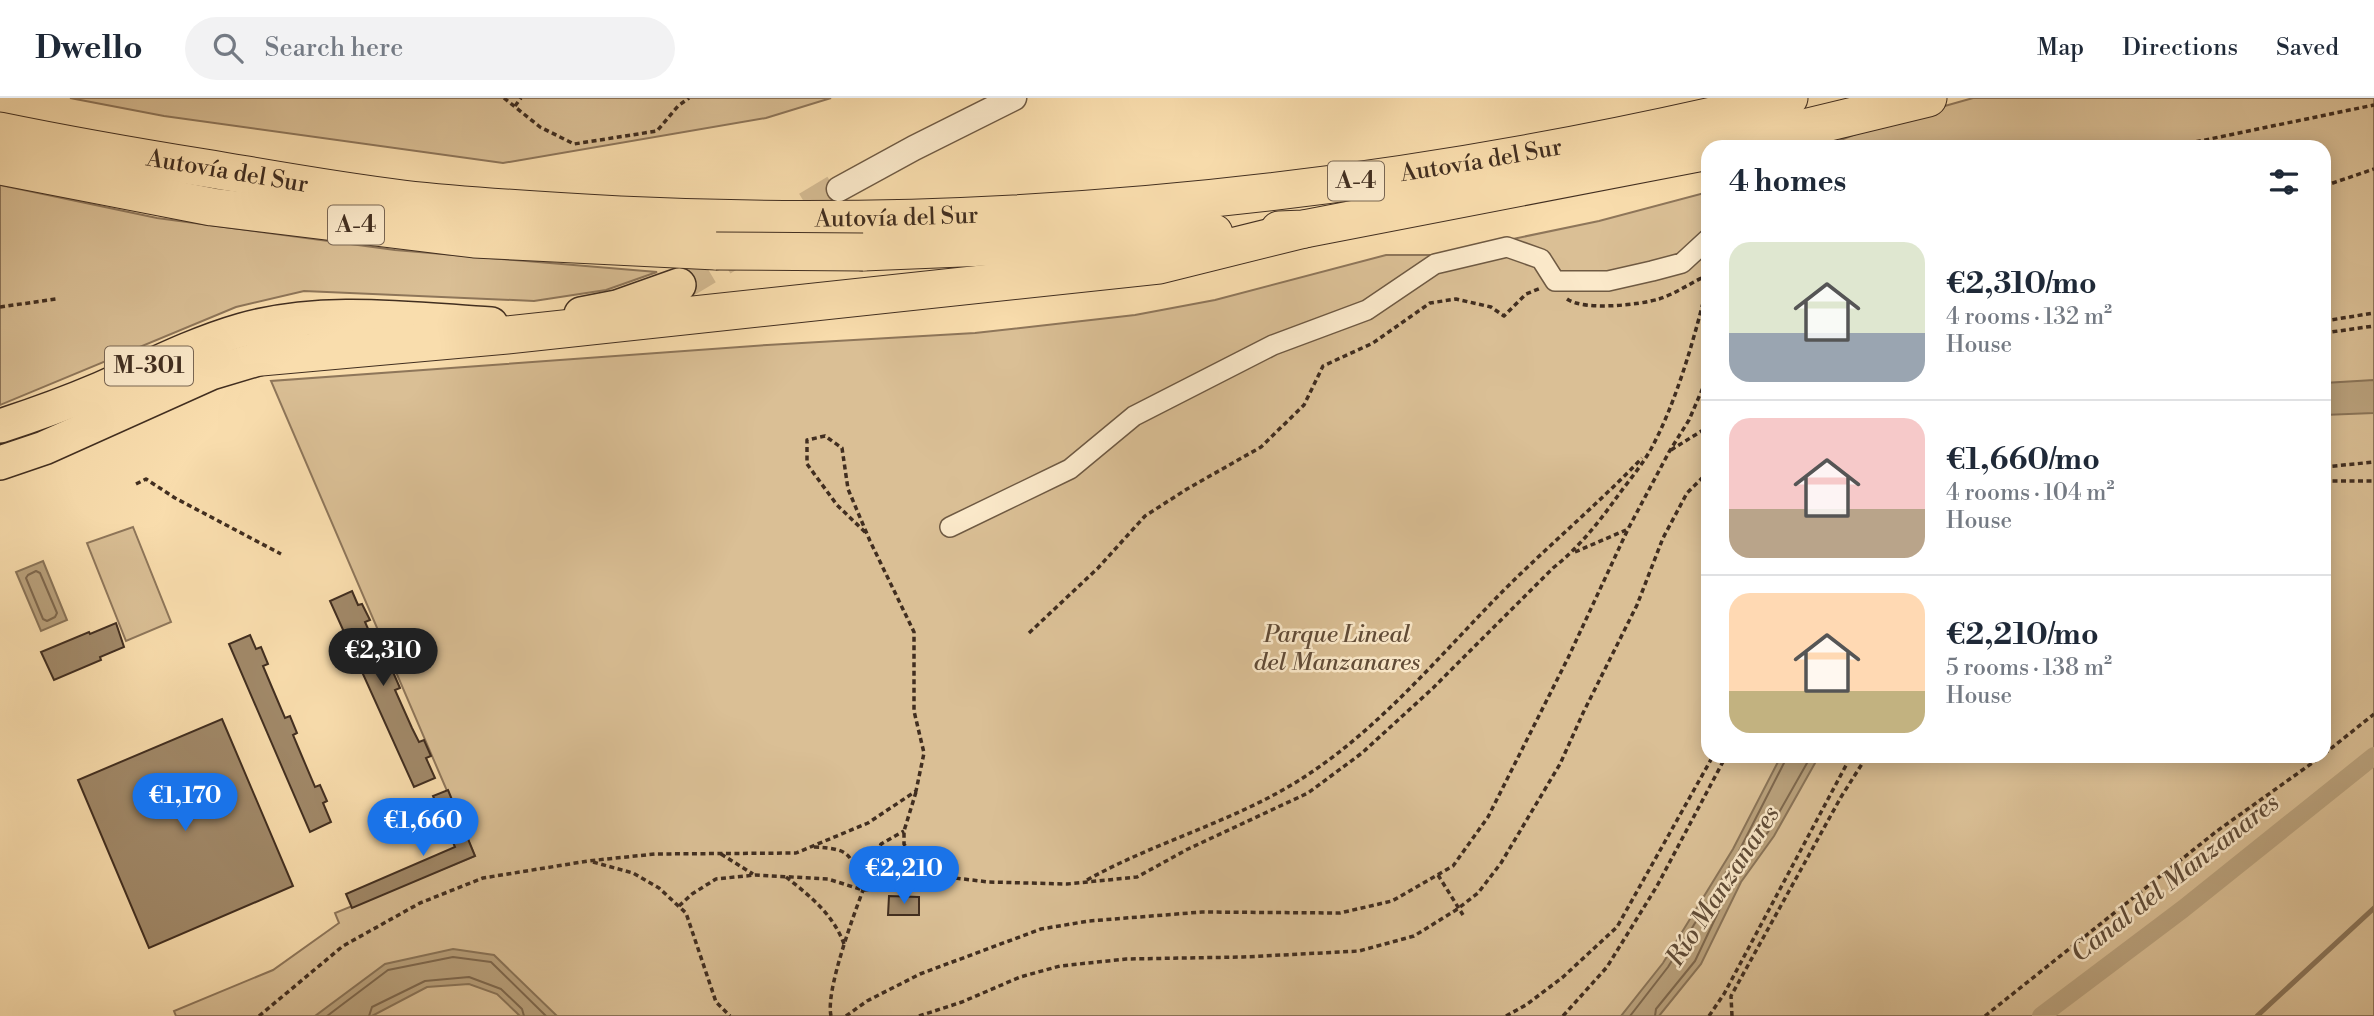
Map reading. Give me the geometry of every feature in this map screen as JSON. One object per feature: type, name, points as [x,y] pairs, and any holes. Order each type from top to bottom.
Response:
[{"type":"highway","name":"Autovía del Sur","points":[[0,131],[64,145],[306,186],[405,199],[566,212],[726,220],[918,219],[1089,210],[1217,199],[1396,176],[1485,162],[1789,98]]},
{"type":"highway","points":[[1755,140],[1928,98]]},
{"type":"highway","name":"Autovía del Sur","points":[[0,166],[212,207],[460,237],[716,251],[863,252],[996,248],[1304,229],[1701,152]]},
{"type":"highway","points":[[261,357],[507,335],[1159,265],[1304,229]]},
{"type":"highway","name":"M-301","points":[[0,463],[44,448],[212,373],[261,357],[320,342],[578,315],[617,307],[679,285]]},
{"type":"highway","name":"M-301","points":[[0,426],[95,390],[200,344],[244,329],[302,319],[357,316],[491,324]]},
{"type":"street","points":[[839,189],[938,135],[1014,98]]},
{"type":"street","points":[[950,527],[1070,470],[1134,416],[1273,345],[1367,310],[1435,264],[1507,247],[1541,259],[1555,281],[1608,281],[1682,262],[1701,245]]},
{"type":"path","points":[[504,98],[540,127],[574,144],[657,131],[678,106],[689,98]]},
{"type":"path","points":[[515,106],[522,98]]},
{"type":"path","points":[[2204,140],[2374,104]]},
{"type":"path","points":[[2331,184],[2374,169]]},
{"type":"path","points":[[1029,632],[1098,568],[1145,516],[1261,447],[1304,405],[1323,366],[1373,343],[1430,303],[1456,299],[1491,307],[1504,316],[1526,294]]},
{"type":"path","points":[[0,307],[56,299]]},
{"type":"path","points":[[867,534],[837,505],[807,464],[807,440],[825,436],[842,448],[848,489],[914,632],[914,711],[924,753],[904,831],[904,844],[915,862],[941,874],[989,882],[1083,882],[1137,877],[1188,849],[1307,793],[1362,753],[1433,688],[1553,568],[1573,552],[1651,449],[1677,387],[1701,310]]},
{"type":"path","points":[[2331,320],[2374,313]]},
{"type":"path","points":[[2331,332],[2374,326]]},
{"type":"path","points":[[846,1016],[867,1001],[920,974],[1041,929],[1089,921],[1202,912],[1340,913],[1392,901],[1453,866],[1488,817],[1568,658],[1628,529],[1689,420],[1701,392]]},
{"type":"path","points":[[1669,452],[1701,431]]},
{"type":"path","points":[[1083,882],[1120,862],[1242,811],[1296,783],[1325,763],[1381,716],[1506,589],[1651,449]]},
{"type":"path","points":[[2331,466],[2374,462]]},
{"type":"path","points":[[136,484],[146,479],[175,498],[281,554]]},
{"type":"path","points":[[919,1016],[962,1002],[1020,977],[1060,966],[1126,959],[1359,951],[1414,936],[1458,908],[1479,893],[1501,863],[1560,764],[1637,605],[1663,538],[1687,493],[1701,479]]},
{"type":"path","points":[[2331,481],[2374,481]]},
{"type":"path","points":[[1573,552],[1628,529]]},
{"type":"path","points":[[2331,749],[2374,714]]},
{"type":"path","points":[[1506,1016],[1526,1005],[1563,977],[1617,927],[1709,763]]},
{"type":"path","points":[[1563,1016],[1607,967],[1657,886],[1722,763]]},
{"type":"path","points":[[1709,1016],[1724,994],[1847,763]]},
{"type":"path","points":[[1732,1016],[1731,996],[1863,763]]},
{"type":"path","points":[[1985,1016],[2217,831],[2312,763]]},
{"type":"path","points":[[259,1016],[343,946],[420,903],[483,878],[588,861],[654,854],[796,853],[868,823],[916,791]]},
{"type":"path","points":[[831,1016],[833,988],[845,945],[881,844],[904,831]]},
{"type":"path","points":[[811,847],[835,848],[848,855],[856,864],[863,890]]},
{"type":"path","points":[[720,853],[755,875]]},
{"type":"path","points":[[588,861],[633,873],[659,888],[686,913],[716,1002],[730,1016]]},
{"type":"path","points":[[679,906],[716,879],[755,875],[828,879],[863,890],[890,889],[941,874]]},
{"type":"path","points":[[1438,875],[1463,915]]},
{"type":"path","points":[[784,876],[823,908],[838,929],[845,945]]},
{"type":"green space","points":[[70,98],[831,98],[766,118],[503,163],[164,116]]},
{"type":"green space","name":"Parque Lineal del Manzanares","points":[[1973,98],[2374,98],[2374,1016],[176,1016],[174,1011],[273,970],[339,923],[335,913],[475,856],[271,381],[767,345],[975,333],[1135,315],[1215,300],[1386,255],[1436,255],[1599,221],[1701,194],[1701,763],[2331,763],[2331,140],[1841,140],[1881,124]]},
{"type":"green space","points":[[0,185],[157,218],[395,250],[657,272],[606,290],[534,301],[304,291],[236,307],[0,405]]},
{"type":"green space","points":[[133,527],[171,622],[126,641],[87,543]]},
{"type":"water","points":[[2374,380],[2374,413],[2331,415],[2331,383]]},
{"type":"water","points":[[43,561],[67,620],[41,631],[16,572]]},
{"type":"water","name":"Río Manzanares","points":[[1777,763],[1815,763],[1774,836],[1741,882],[1701,964],[1659,1016],[1621,1016],[1663,963],[1733,849]]},
{"type":"water","points":[[453,949],[494,955],[557,1016],[520,1016],[497,994],[469,984],[427,987],[372,1016],[315,1016],[385,964]]},
{"type":"building","points":[[352,591],[358,605],[362,604],[370,620],[365,622],[388,674],[393,672],[400,688],[395,690],[412,728],[419,742],[424,740],[431,756],[426,758],[435,778],[414,787],[330,601]]},
{"type":"building","points":[[116,623],[124,647],[54,680],[41,652]]},
{"type":"building","points":[[250,635],[256,649],[261,647],[268,664],[263,666],[285,718],[290,716],[297,733],[293,735],[315,787],[320,785],[327,801],[323,803],[331,822],[310,832],[229,644]]},
{"type":"building","points":[[222,719],[293,886],[149,948],[78,780]]},
{"type":"building","points":[[448,790],[475,856],[352,908],[346,894],[455,847],[433,796]]},
{"type":"building","points":[[889,896],[919,897],[919,915],[888,915]]},
{"type":"waterway","name":"Canal del Manzanares","points":[[2041,1016],[2183,909],[2374,756]]},
{"type":"waterway","points":[[2257,1016],[2374,908]]},
{"type":"tunnel","points":[[679,285],[839,189]]}]
